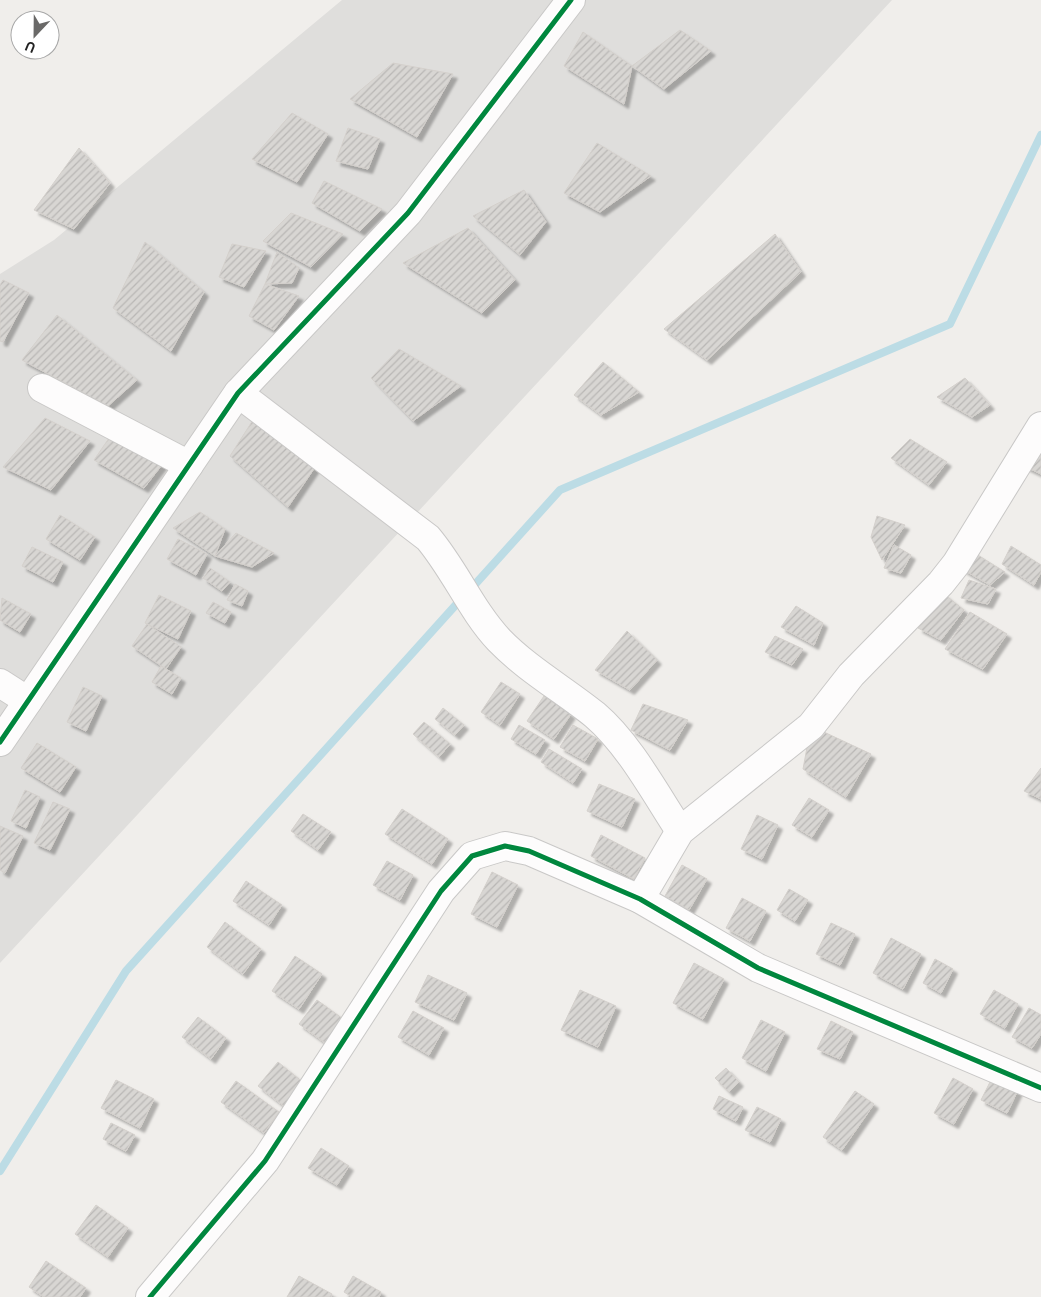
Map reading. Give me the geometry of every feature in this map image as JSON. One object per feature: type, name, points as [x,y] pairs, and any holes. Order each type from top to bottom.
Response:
[{"type":"street","points":[[0,742],[238,393],[408,212],[571,0]]},
{"type":"street","points":[[42,388],[189,466]]},
{"type":"street","points":[[238,393],[428,538],[446,560],[481,619],[501,642],[519,658],[596,716],[641,770],[680,831]]},
{"type":"street","points":[[640,898],[680,831],[811,726],[866,657],[941,583],[956,564],[1041,426]]},
{"type":"street","points":[[0,684],[28,701]]},
{"type":"street","points":[[150,1297],[265,1161],[441,891],[472,856],[505,846],[529,851],[640,898],[758,968],[1041,1088]]},
{"type":"shaded area","points":[[342,0],[892,0],[0,963],[0,274],[54,240]]},
{"type":"building","points":[[680,30],[711,51],[664,89],[632,66]]},
{"type":"building","points":[[583,32],[632,66],[624,104],[564,66]]},
{"type":"building","points":[[393,63],[453,74],[417,137],[350,99]]},
{"type":"building","points":[[292,113],[328,134],[297,182],[252,159]]},
{"type":"building","points":[[348,128],[380,139],[368,169],[336,161]]},
{"type":"building","points":[[597,143],[651,176],[600,212],[564,193]]},
{"type":"building","points":[[79,148],[110,183],[74,229],[34,210]]},
{"type":"building","points":[[324,181],[382,209],[360,231],[312,203]]},
{"type":"building","points":[[524,190],[546,222],[520,255],[473,216]]},
{"type":"building","points":[[291,213],[343,234],[311,267],[263,241]]},
{"type":"building","points":[[468,228],[515,280],[482,313],[403,263]]},
{"type":"building","points":[[775,234],[801,272],[707,360],[664,329]]},
{"type":"building","points":[[145,242],[204,292],[171,351],[113,308]]},
{"type":"building","points":[[232,244],[266,251],[244,287],[219,277]]},
{"type":"building","points":[[277,252],[299,268],[292,283],[265,284]]},
{"type":"building","points":[[3,280],[29,293],[3,342],[0,341],[0,285]]},
{"type":"building","points":[[265,284],[299,296],[274,330],[249,316]]},
{"type":"building","points":[[57,315],[137,380],[108,406],[22,360]]},
{"type":"building","points":[[399,349],[461,386],[413,421],[371,378]]},
{"type":"building","points":[[603,362],[639,392],[601,415],[574,395]]},
{"type":"building","points":[[965,378],[990,405],[972,417],[937,397]]},
{"type":"building","points":[[45,418],[90,441],[51,490],[3,467]]},
{"type":"building","points":[[253,420],[322,457],[288,507],[230,456]]},
{"type":"building","points":[[116,428],[165,461],[144,488],[94,460]]},
{"type":"building","points":[[910,439],[947,462],[929,485],[891,458]]},
{"type":"building","points":[[1041,444],[1041,474],[1024,466]]},
{"type":"building","points":[[200,512],[225,529],[215,556],[173,528]]},
{"type":"building","points":[[60,515],[95,537],[80,560],[46,539]]},
{"type":"building","points":[[877,516],[905,525],[882,560],[871,537]]},
{"type":"building","points":[[236,533],[274,553],[252,567],[215,556]]},
{"type":"building","points":[[178,539],[207,554],[196,575],[167,559]]},
{"type":"building","points":[[894,545],[911,555],[901,573],[884,568]]},
{"type":"building","points":[[1011,546],[1041,565],[1041,572],[1034,585],[1002,564]]},
{"type":"building","points":[[32,547],[63,562],[53,582],[22,566]]},
{"type":"building","points":[[973,552],[1005,572],[990,585],[962,569]]},
{"type":"building","points":[[210,568],[230,582],[222,591],[203,578]]},
{"type":"building","points":[[969,580],[996,589],[988,604],[961,598]]},
{"type":"building","points":[[235,584],[248,591],[242,606],[227,600]]},
{"type":"building","points":[[943,593],[964,610],[941,640],[918,628]]},
{"type":"building","points":[[159,595],[191,611],[178,639],[145,623]]},
{"type":"building","points":[[2,598],[31,614],[20,632],[0,620]]},
{"type":"building","points":[[213,602],[231,612],[225,623],[206,613]]},
{"type":"building","points":[[796,606],[823,623],[814,645],[781,627]]},
{"type":"building","points":[[970,612],[1007,634],[983,669],[945,649]]},
{"type":"building","points":[[147,624],[181,647],[166,669],[132,646]]},
{"type":"building","points":[[627,631],[657,660],[630,690],[595,670]]},
{"type":"building","points":[[775,636],[803,649],[792,665],[765,652]]},
{"type":"building","points":[[161,666],[181,678],[172,694],[152,682]]},
{"type":"building","points":[[501,682],[520,694],[500,725],[481,712]]},
{"type":"building","points":[[83,687],[102,696],[86,731],[67,722]]},
{"type":"building","points":[[544,696],[571,714],[554,739],[527,721]]},
{"type":"building","points":[[643,704],[688,720],[670,750],[631,730]]},
{"type":"building","points":[[443,708],[464,725],[455,735],[435,719]]},
{"type":"building","points":[[424,722],[450,744],[439,757],[413,734]]},
{"type":"building","points":[[519,725],[545,740],[536,754],[511,739]]},
{"type":"building","points":[[573,725],[598,739],[585,761],[560,747]]},
{"type":"building","points":[[811,726],[871,754],[846,797],[803,769]]},
{"type":"building","points":[[37,743],[76,767],[60,792],[21,768]]},
{"type":"building","points":[[549,749],[582,769],[573,783],[541,762]]},
{"type":"building","points":[[1041,768],[1041,799],[1024,791]]},
{"type":"building","points":[[599,784],[635,799],[622,827],[587,811]]},
{"type":"building","points":[[25,790],[40,797],[26,828],[11,821]]},
{"type":"building","points":[[809,798],[829,810],[812,837],[792,825]]},
{"type":"building","points":[[53,802],[70,809],[50,850],[34,843]]},
{"type":"building","points":[[402,809],[448,839],[432,864],[385,834]]},
{"type":"building","points":[[303,814],[331,832],[318,850],[291,831]]},
{"type":"building","points":[[757,815],[778,825],[762,859],[741,849]]},
{"type":"building","points":[[0,826],[23,836],[5,873],[0,870]]},
{"type":"building","points":[[601,835],[645,858],[634,879],[591,856]]},
{"type":"building","points":[[387,861],[413,875],[400,900],[373,885]]},
{"type":"building","points":[[682,865],[707,879],[689,910],[665,896]]},
{"type":"building","points":[[492,872],[518,885],[497,927],[471,914]]},
{"type":"building","points":[[246,881],[282,905],[269,925],[233,901]]},
{"type":"building","points":[[789,889],[808,900],[795,921],[777,910]]},
{"type":"building","points":[[742,898],[766,911],[750,941],[726,928]]},
{"type":"building","points":[[225,922],[261,949],[243,974],[207,947]]},
{"type":"building","points":[[831,923],[855,934],[840,965],[816,954]]},
{"type":"building","points":[[891,938],[921,954],[903,989],[873,973]]},
{"type":"building","points":[[295,956],[322,974],[299,1009],[272,991]]},
{"type":"building","points":[[935,959],[953,969],[941,993],[923,983]]},
{"type":"building","points":[[694,963],[724,979],[703,1019],[673,1003]]},
{"type":"building","points":[[428,975],[467,993],[454,1020],[415,1002]]},
{"type":"building","points":[[580,990],[616,1006],[598,1047],[561,1030]]},
{"type":"building","points":[[994,990],[1018,1004],[1005,1028],[980,1014]]},
{"type":"building","points":[[317,1000],[346,1021],[328,1045],[299,1024]]},
{"type":"building","points":[[1029,1008],[1041,1015],[1041,1034],[1032,1048],[1012,1037]]},
{"type":"building","points":[[413,1011],[444,1028],[429,1055],[398,1037]]},
{"type":"building","points":[[198,1017],[226,1038],[211,1059],[182,1037]]},
{"type":"building","points":[[761,1020],[785,1032],[766,1071],[742,1058]]},
{"type":"building","points":[[831,1021],[853,1032],[840,1059],[817,1049]]},
{"type":"building","points":[[278,1062],[304,1083],[285,1107],[258,1086]]},
{"type":"building","points":[[726,1068],[739,1082],[729,1092],[715,1078]]},
{"type":"building","points":[[995,1072],[1021,1084],[1007,1113],[981,1100]]},
{"type":"building","points":[[953,1078],[973,1089],[954,1124],[934,1113]]},
{"type":"building","points":[[116,1080],[154,1099],[140,1128],[101,1108]]},
{"type":"building","points":[[236,1081],[279,1112],[264,1133],[221,1102]]},
{"type":"building","points":[[855,1091],[874,1104],[842,1150],[823,1137]]},
{"type":"building","points":[[719,1096],[743,1107],[736,1121],[713,1109]]},
{"type":"building","points":[[757,1107],[781,1119],[770,1142],[745,1130]]},
{"type":"building","points":[[111,1123],[135,1135],[126,1151],[103,1139]]},
{"type":"building","points":[[321,1148],[349,1166],[337,1185],[308,1168]]},
{"type":"building","points":[[96,1205],[128,1228],[108,1257],[75,1234]]},
{"type":"building","points":[[46,1261],[86,1288],[80,1297],[44,1297],[29,1287]]},
{"type":"building","points":[[299,1276],[332,1294],[331,1297],[287,1297]]},
{"type":"building","points":[[353,1276],[381,1292],[379,1297],[352,1297],[344,1292]]},
{"type":"waterway","points":[[470,590],[560,490],[950,324],[1041,135]]},
{"type":"waterway","points":[[0,1171],[126,971],[462,598]]},
{"type":"cycle path","points":[[0,742],[238,393],[408,213],[571,0]]},
{"type":"cycle path","points":[[150,1297],[265,1161],[441,891],[472,856],[505,846],[529,851],[640,899],[758,968],[1041,1088]]}]
